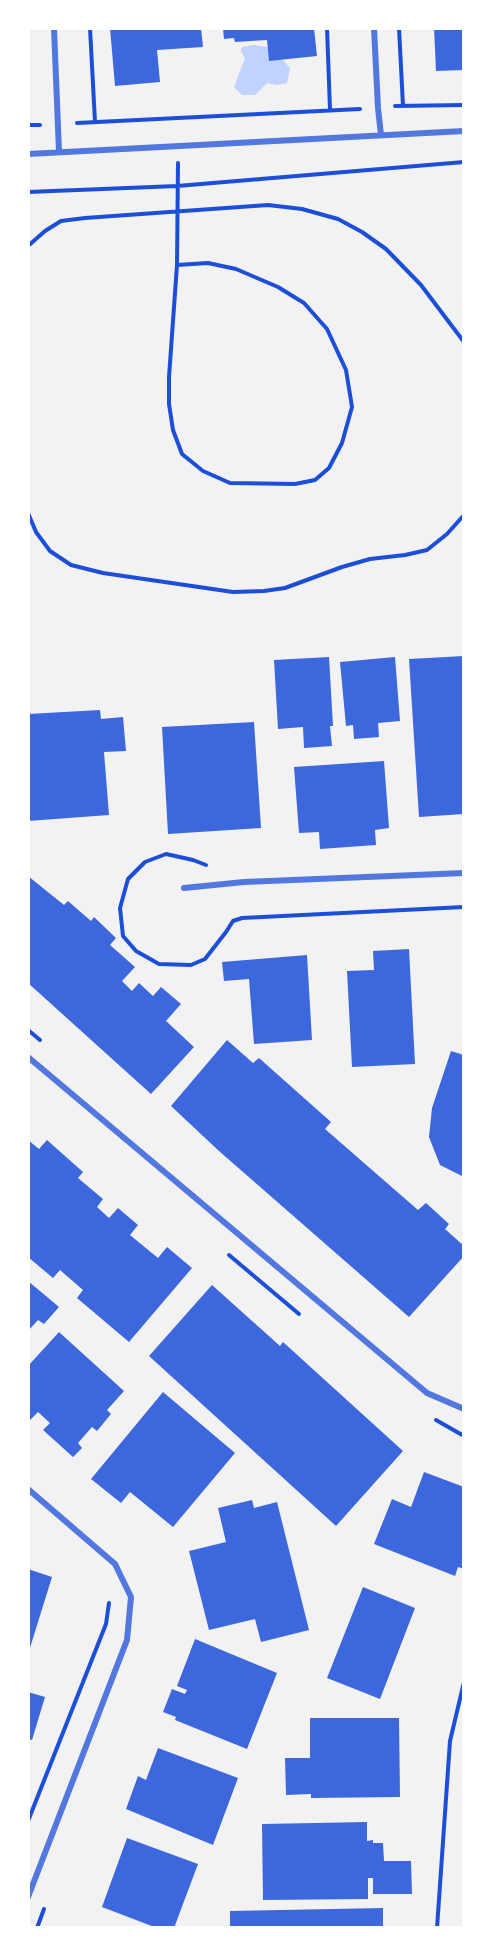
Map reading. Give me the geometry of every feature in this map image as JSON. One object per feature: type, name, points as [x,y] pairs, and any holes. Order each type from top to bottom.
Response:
[{"type":"street","points":[[54,28],[59,152]]},
{"type":"street","points":[[374,28],[381,135]]},
{"type":"street","points":[[28,154],[464,130]]},
{"type":"street","points":[[184,888],[244,882],[464,873]]},
{"type":"street","points":[[28,1057],[427,1393],[464,1409]]},
{"type":"street","points":[[28,1489],[115,1564],[131,1597],[127,1640],[28,1897]]},
{"type":"path","points":[[90,28],[95,122]]},
{"type":"path","points":[[327,28],[330,110]]},
{"type":"path","points":[[399,28],[403,106]]},
{"type":"path","points":[[28,126],[403,106],[464,105]]},
{"type":"path","points":[[177,265],[208,263],[236,269],[278,287],[304,303],[327,329],[346,370],[352,407],[338,451],[329,468],[315,480],[295,484],[230,483],[203,471],[182,454],[173,430],[169,404],[177,265],[178,147]]},
{"type":"path","points":[[28,192],[177,186],[464,162]]},
{"type":"path","points":[[28,246],[45,231],[62,221],[268,205],[302,209],[338,219],[386,249],[422,285],[464,342]]},
{"type":"path","points":[[28,513],[36,532],[50,551],[71,565],[103,573],[233,592],[285,588],[370,559],[427,550],[447,534],[464,514]]},
{"type":"path","points":[[28,1821],[106,1624],[109,1600]]},
{"type":"path","points":[[437,1928],[450,1741],[464,1682]]},
{"type":"water","points":[[254,45],[268,47],[269,60],[282,59],[290,68],[287,83],[277,85],[267,83],[255,95],[242,95],[234,87],[245,58],[241,51],[242,47]]},
{"type":"building","points":[[110,28],[201,28],[203,47],[157,50],[160,82],[115,86]]},
{"type":"building","points":[[223,28],[314,28],[317,56],[269,61],[267,40],[235,42],[234,38],[224,39]]},
{"type":"building","points":[[434,28],[464,28],[464,70],[436,71]]},
{"type":"building","points":[[464,656],[464,814],[419,817],[409,659]]},
{"type":"building","points":[[329,657],[332,746],[304,748],[303,727],[278,729],[274,660]]},
{"type":"building","points":[[395,657],[400,721],[378,723],[379,737],[354,739],[353,725],[346,726],[340,662]]},
{"type":"building","points":[[100,710],[101,719],[123,717],[126,751],[104,752],[109,815],[28,821],[28,714]]},
{"type":"building","points":[[254,722],[261,828],[168,834],[162,727]]},
{"type":"building","points":[[384,761],[389,828],[375,830],[376,845],[320,849],[319,832],[299,833],[294,767]]},
{"type":"building","points":[[28,876],[64,905],[68,901],[91,921],[94,917],[116,938],[110,945],[135,967],[122,981],[132,991],[139,983],[153,996],[161,987],[181,1004],[166,1021],[194,1047],[151,1094],[28,983]]},
{"type":"building","points":[[409,949],[415,1064],[352,1067],[347,971],[374,970],[373,951]]},
{"type":"building","points":[[307,955],[312,1040],[254,1044],[249,979],[224,981],[222,962]]},
{"type":"building","points":[[227,1040],[253,1063],[259,1058],[331,1122],[325,1129],[418,1210],[426,1203],[449,1224],[445,1229],[464,1246],[464,1256],[409,1317],[219,1151],[171,1106]]},
{"type":"building","points":[[451,1051],[464,1055],[464,1177],[440,1165],[429,1137],[432,1108]]},
{"type":"building","points":[[28,1140],[39,1149],[47,1140],[83,1172],[78,1178],[103,1199],[97,1207],[109,1218],[118,1208],[138,1225],[130,1235],[158,1258],[167,1247],[192,1268],[129,1342],[77,1298],[83,1290],[60,1270],[53,1278],[28,1257]]},
{"type":"building","points":[[28,1281],[59,1307],[44,1324],[38,1320],[28,1331]]},
{"type":"building","points":[[212,1285],[280,1346],[283,1342],[403,1451],[336,1526],[149,1356]]},
{"type":"building","points":[[59,1332],[124,1391],[107,1410],[111,1414],[97,1431],[92,1427],[78,1443],[82,1448],[73,1457],[43,1430],[50,1423],[38,1412],[28,1422],[28,1366]]},
{"type":"building","points":[[163,1392],[235,1453],[173,1527],[130,1492],[121,1503],[91,1479]]},
{"type":"building","points":[[424,1472],[464,1487],[464,1569],[458,1567],[455,1576],[374,1544],[392,1499],[411,1507]]},
{"type":"building","points":[[252,1500],[254,1508],[277,1502],[309,1630],[261,1642],[255,1619],[209,1630],[189,1551],[226,1542],[218,1508]]},
{"type":"building","points":[[28,1569],[52,1577],[29,1651],[28,1651]]},
{"type":"building","points":[[363,1587],[415,1608],[380,1699],[327,1678]]},
{"type":"building","points":[[195,1639],[277,1673],[247,1749],[175,1720],[176,1717],[163,1712],[172,1689],[185,1694],[187,1690],[177,1686]]},
{"type":"building","points":[[28,1692],[45,1697],[32,1740],[28,1739]]},
{"type":"building","points":[[310,1718],[399,1718],[400,1797],[311,1798],[311,1794],[286,1795],[285,1758],[310,1758]]},
{"type":"building","points":[[158,1748],[238,1778],[213,1845],[126,1809],[138,1776],[146,1780]]},
{"type":"building","points":[[367,1822],[367,1841],[383,1843],[384,1861],[411,1861],[412,1894],[373,1894],[373,1878],[368,1878],[368,1899],[263,1900],[262,1824]]},
{"type":"building","points":[[127,1838],[198,1864],[174,1928],[157,1928],[102,1907]]},
{"type":"building","points":[[383,1908],[383,1928],[230,1928],[230,1911]]}]
